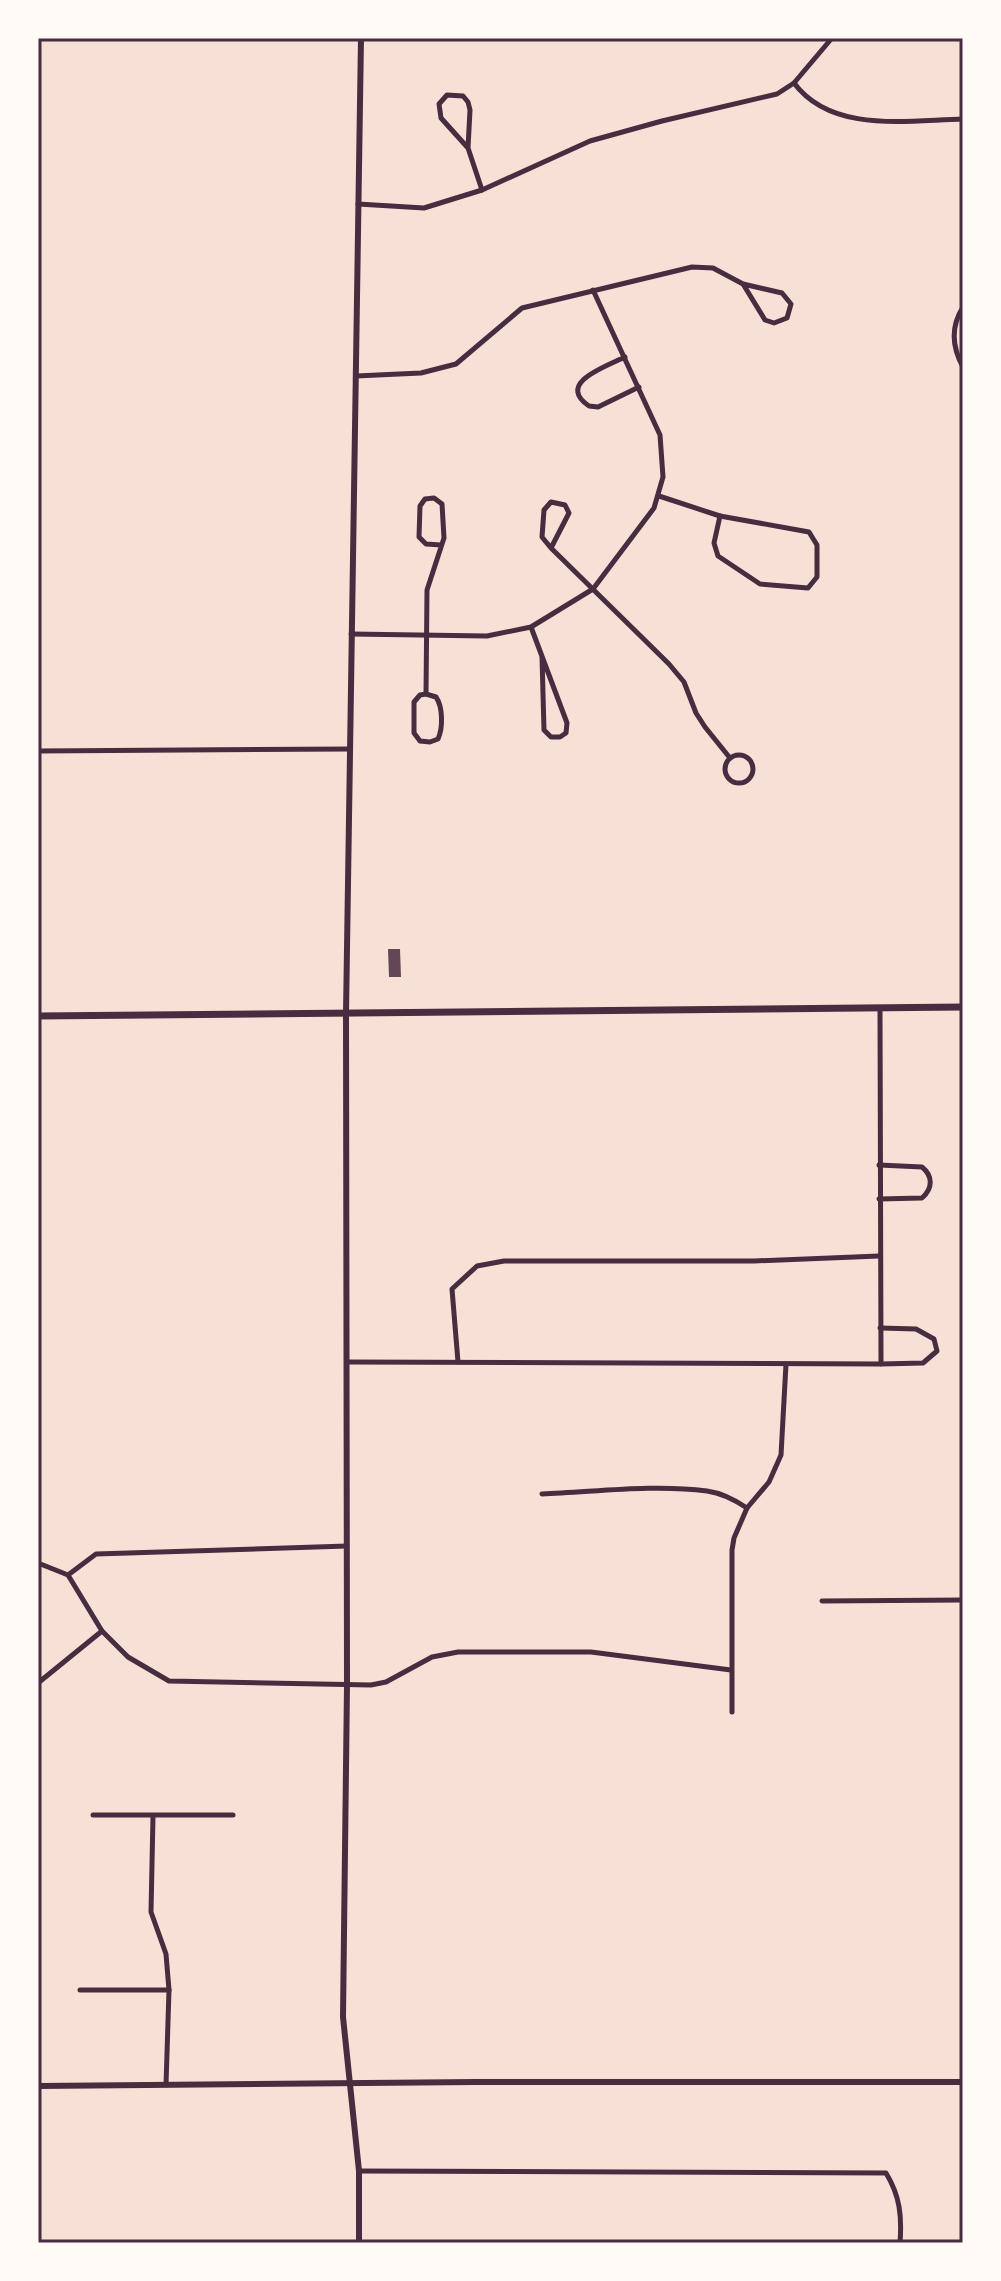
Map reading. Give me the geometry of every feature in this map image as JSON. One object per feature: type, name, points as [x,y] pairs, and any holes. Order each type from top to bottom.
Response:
[{"type":"main road","points":[[38,1016],[963,1007]]},
{"type":"street","points":[[359,2243],[359,2171],[343,2017],[347,1685],[346,1013],[361,38]]},
{"type":"street","points":[[358,204],[424,208],[482,190],[590,141],[777,94],[794,83],[832,38]]},
{"type":"street","points":[[794,83],[803,95],[816,104],[856,118],[905,121],[963,119]]},
{"type":"street","points":[[468,148],[439,113],[439,104],[447,95],[463,96],[469,104],[468,148],[482,190]]},
{"type":"street","points":[[356,376],[421,373],[456,364],[522,308],[692,267],[720,270],[743,284],[785,295],[791,307],[787,318],[774,323],[765,320],[743,284]]},
{"type":"street","points":[[350,634],[487,636],[531,627],[593,589],[643,525],[659,496],[663,477],[662,445],[657,425],[593,290]]},
{"type":"street","points":[[963,307],[954,321],[956,353],[963,367]]},
{"type":"street","points":[[625,357],[582,379],[579,396],[589,406],[598,407],[639,387]]},
{"type":"street","points":[[659,496],[720,516],[809,532],[817,545],[817,577],[814,584],[805,589],[763,586],[718,556],[714,543],[720,516]]},
{"type":"street","points":[[426,694],[427,590],[441,545],[444,533],[443,506],[437,500],[425,499],[420,506],[419,537],[426,544],[441,545]]},
{"type":"street","points":[[551,548],[569,513],[567,506],[555,502],[546,505],[543,513],[542,537],[551,548],[684,682],[696,713],[730,758]]},
{"type":"street","points":[[531,627],[567,723],[566,733],[560,737],[548,736],[543,726],[542,657]]},
{"type":"street","points":[[426,694],[436,697],[440,705],[441,734],[430,742],[420,741],[414,733],[414,702],[420,695],[426,694]]},
{"type":"street","points":[[38,751],[349,749]]},
{"type":"street","points":[[740,755],[749,758],[753,767],[748,780],[735,783],[728,778],[725,769],[730,758],[740,755]]},
{"type":"street","points":[[880,1008],[881,1364]]},
{"type":"street","points":[[879,1165],[922,1167],[931,1182],[930,1189],[922,1198],[879,1199]]},
{"type":"street","points":[[458,1362],[452,1289],[477,1266],[504,1261],[754,1261],[879,1256]]},
{"type":"street","points":[[347,1362],[881,1364],[923,1363],[937,1351],[934,1339],[916,1329],[880,1328]]},
{"type":"street","points":[[732,1712],[731,1560],[734,1538],[747,1508],[769,1482],[781,1455],[786,1364]]},
{"type":"street","points":[[542,1494],[707,1491],[724,1495],[747,1508]]},
{"type":"street","points":[[68,1575],[96,1554],[347,1546]]},
{"type":"street","points":[[38,1563],[68,1575],[102,1631],[128,1657],[169,1681],[371,1685],[386,1682],[432,1657],[458,1652],[591,1652],[731,1670]]},
{"type":"street","points":[[822,1601],[963,1600]]},
{"type":"street","points":[[38,1683],[102,1631]]},
{"type":"street","points":[[93,1815],[233,1815]]},
{"type":"street","points":[[153,1816],[151,1912],[166,1954],[169,1990],[166,2085]]},
{"type":"street","points":[[80,1990],[169,1990]]},
{"type":"street","points":[[38,2086],[963,2082]]},
{"type":"street","points":[[359,2171],[886,2173],[898,2193],[902,2219],[900,2243]]},
{"type":"building","points":[[388,949],[400,949],[401,977],[389,977]]}]
